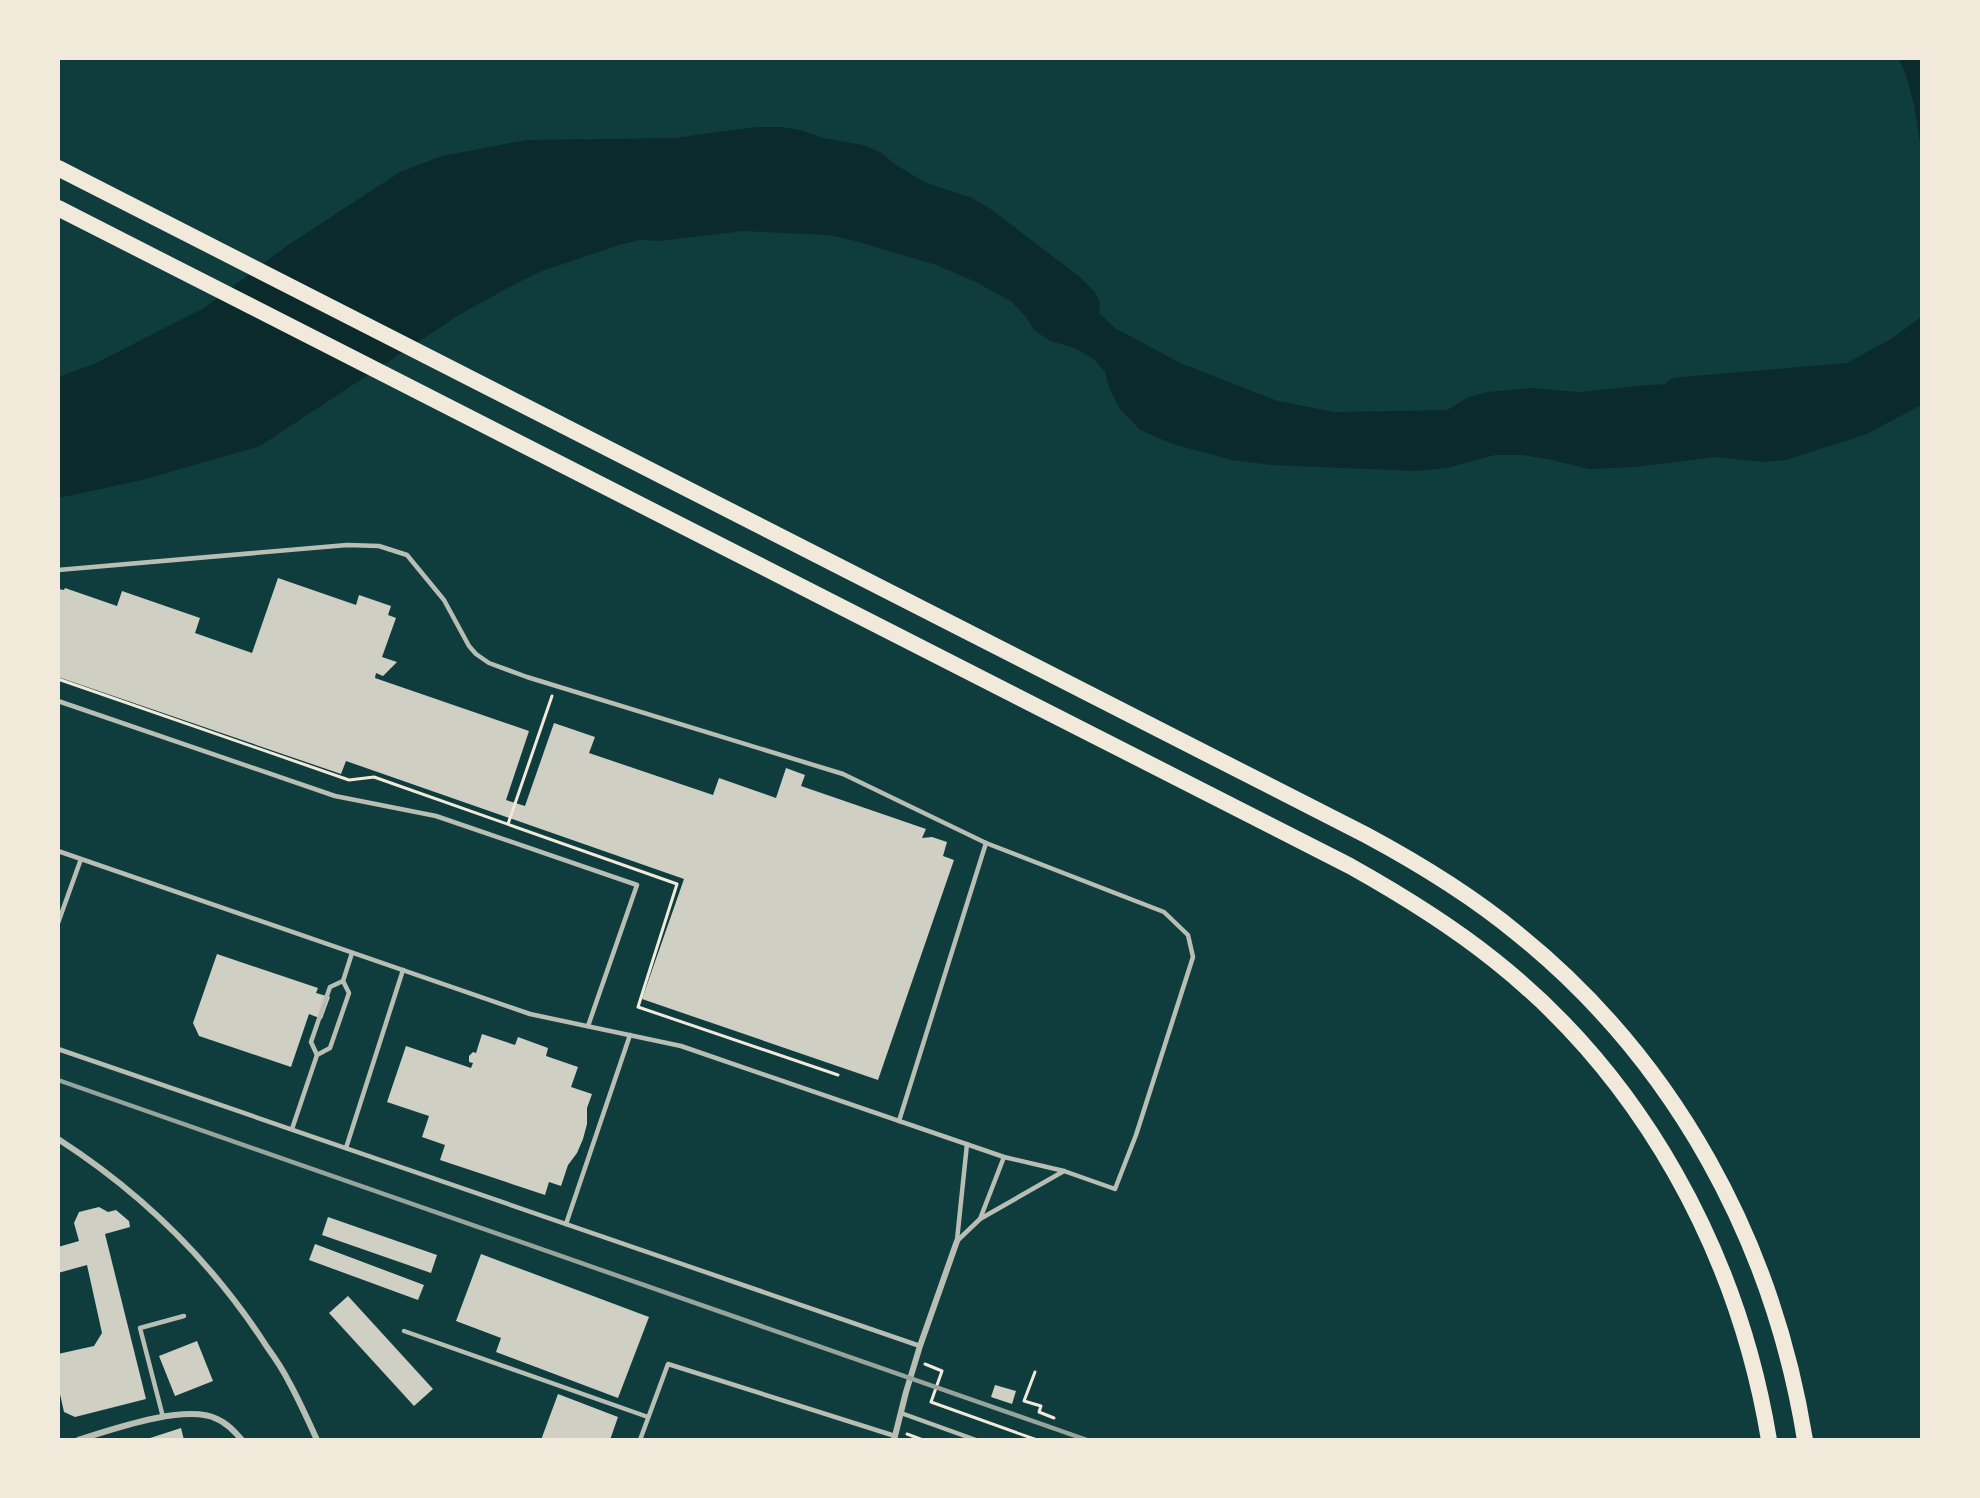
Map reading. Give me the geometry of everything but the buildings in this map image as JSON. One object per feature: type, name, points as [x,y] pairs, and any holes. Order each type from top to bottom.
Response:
[{"type":"highway","points":[[58,168],[1366,835],[1440,877],[1518,933],[1573,982],[1621,1033],[1683,1116],[1718,1174],[1747,1236],[1772,1300],[1791,1368],[1805,1440]]},
{"type":"highway","points":[[58,208],[1350,866],[1412,901],[1495,961],[1548,1008],[1594,1056],[1635,1109],[1670,1163],[1715,1250],[1734,1301],[1757,1376],[1769,1440]]},
{"type":"street","points":[[58,1139],[112,1177],[162,1219],[208,1267],[249,1318],[289,1381],[317,1440]]},
{"type":"street","points":[[896,1435],[915,1360],[957,1241]]},
{"type":"street","points":[[78,1440],[139,1421],[163,1417],[205,1415],[217,1419],[242,1440]]},
{"type":"lane","points":[[58,570],[346,545],[379,546],[407,555],[444,600],[469,646],[489,663],[556,686],[843,774],[986,843],[1164,912],[1188,935],[1192,957],[1136,1135],[1115,1189],[1064,1171],[1004,1157],[681,1046],[530,1014],[58,851]]},
{"type":"lane","points":[[58,701],[335,796],[436,816],[637,885],[588,1026]]},
{"type":"lane","points":[[899,1121],[986,843]]},
{"type":"lane","points":[[58,922],[81,859]]},
{"type":"lane","points":[[292,1129],[317,1055],[330,1048],[349,993],[343,981],[352,952]]},
{"type":"lane","points":[[346,1148],[403,970]]},
{"type":"lane","points":[[317,1055],[311,1042],[330,987],[343,981]]},
{"type":"lane","points":[[566,1224],[630,1035]]},
{"type":"lane","points":[[58,1049],[920,1346]]},
{"type":"lane","points":[[957,1241],[967,1144]]},
{"type":"lane","points":[[980,1219],[1004,1157]]},
{"type":"lane","points":[[957,1241],[980,1219],[1064,1171]]},
{"type":"lane","points":[[163,1417],[140,1328],[184,1316]]},
{"type":"lane","points":[[404,1331],[648,1417]]},
{"type":"lane","points":[[640,1440],[668,1364],[896,1435]]},
{"type":"lane","points":[[901,1413],[976,1440]]},
{"type":"path","points":[[58,679],[349,780],[374,777],[677,884],[638,1007],[838,1075]]},
{"type":"path","points":[[508,824],[556,686]]},
{"type":"path","points":[[915,1360],[942,1371],[932,1402],[1037,1440]]},
{"type":"path","points":[[1035,1372],[1024,1401],[1041,1406],[1039,1412],[1054,1418]]},
{"type":"path","points":[[896,1435],[923,1440]]},
{"type":"water","points":[[1899,59],[1921,59],[1921,150],[1914,105]]},
{"type":"water","points":[[756,127],[800,130],[823,138],[863,145],[882,153],[893,163],[924,182],[972,198],[992,210],[1081,278],[1095,292],[1100,302],[1099,313],[1115,328],[1180,363],[1278,401],[1334,412],[1447,410],[1469,397],[1487,392],[1532,388],[1579,392],[1698,383],[1733,393],[1750,394],[1788,390],[1800,388],[1842,371],[1886,343],[1922,316],[1921,405],[1867,434],[1786,460],[1763,462],[1715,457],[1636,467],[1589,469],[1523,455],[1495,455],[1447,468],[1416,471],[1272,465],[1232,460],[1173,444],[1140,430],[1120,409],[1110,390],[1105,372],[1095,360],[1075,348],[1050,341],[1034,330],[1012,302],[976,282],[936,265],[852,240],[828,235],[743,231],[661,241],[640,240],[542,271],[459,315],[260,446],[142,480],[59,498],[58,377],[94,364],[204,308],[288,245],[400,172],[442,156],[526,140],[674,138]]},
{"type":"waterway","points":[[1678,394],[1852,379],[1922,341]]},
{"type":"railway","points":[[58,1080],[1087,1440]]}]
